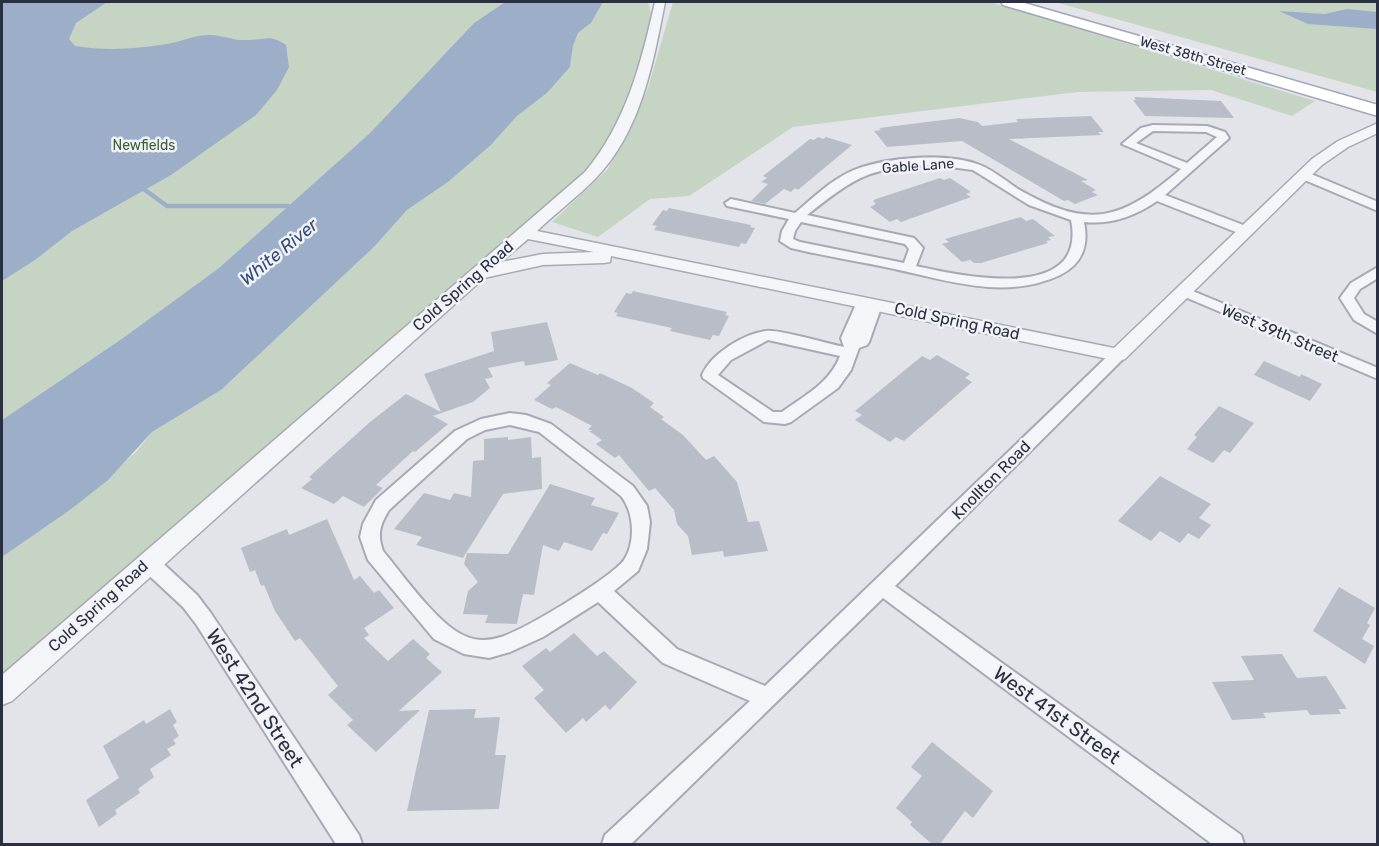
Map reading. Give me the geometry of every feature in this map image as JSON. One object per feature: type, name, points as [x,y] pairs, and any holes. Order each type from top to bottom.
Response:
[{"type":"main road","name":"West 38th Street","points":[[1008,2],[1377,111]]},
{"type":"main road","name":"West 38th Street","points":[[1046,2],[1377,96]]},
{"type":"street","points":[[524,233],[590,175],[608,152],[632,109],[643,80],[660,2]]},
{"type":"street","name":"Knollton Road","points":[[614,844],[768,698],[1304,175],[1336,148],[1377,126]]},
{"type":"street","name":"Gable Lane","points":[[796,218],[835,187],[864,171],[906,164],[959,163],[977,168],[1031,202],[1077,220],[1124,214],[1156,196],[1189,168],[1222,140],[1221,134],[1207,129],[1153,128],[1145,130],[1128,143],[1189,168]]},
{"type":"street","points":[[1304,175],[1377,207]]},
{"type":"street","points":[[1156,196],[1246,231]]},
{"type":"street","points":[[731,203],[909,241],[916,248],[909,268]]},
{"type":"street","points":[[796,218],[787,235],[787,241],[792,243],[964,280],[994,283],[1017,282],[1043,277],[1061,269],[1076,256],[1081,239],[1077,220]]},
{"type":"street","name":"Cold Spring Road","points":[[2,692],[524,233],[1119,355]]},
{"type":"street","points":[[474,276],[510,265],[555,259],[597,257],[670,262]]},
{"type":"street","points":[[1377,271],[1371,278],[1353,288],[1347,298],[1359,317],[1377,329]]},
{"type":"street","name":"West 39th Street","points":[[1183,291],[1377,374]]},
{"type":"street","points":[[851,349],[768,335],[749,341],[713,367],[710,375],[711,378],[770,418],[782,418],[831,384],[843,370],[851,349],[862,342],[869,304]]},
{"type":"street","points":[[516,419],[545,428],[627,490],[638,506],[639,549],[633,561],[618,578],[599,590],[521,639],[504,646],[478,648],[454,642],[441,633],[375,555],[370,543],[372,524],[378,511],[461,435],[481,424],[516,419]]},
{"type":"street","name":"West 42nd Street","points":[[148,562],[190,601],[204,618],[350,844]]},
{"type":"street","name":"West 41st Street","points":[[882,587],[1232,844]]},
{"type":"street","points":[[599,590],[670,656],[768,698]]},
{"type":"green space","name":"Newfields","points":[[2,2],[505,2],[474,23],[370,133],[219,268],[123,338],[2,420]]},
{"type":"green space","points":[[603,2],[648,2],[651,14],[641,55],[622,111],[592,165],[2,681],[2,557],[70,510],[136,452],[152,432],[221,390],[374,247],[407,210],[448,182],[491,145],[517,116],[547,93],[570,67],[573,46],[578,33],[591,23]]},
{"type":"green space","points":[[673,2],[990,2],[1315,101],[1292,116],[1211,90],[1078,92],[793,127],[689,196],[650,199],[598,237],[552,222],[608,169],[648,88]]},
{"type":"green space","points":[[1055,2],[1377,2],[1377,92],[1363,88]]},
{"type":"water","points":[[2,2],[107,2],[76,23],[69,39],[75,46],[132,48],[167,44],[207,35],[242,40],[271,39],[286,45],[289,67],[277,90],[256,115],[171,175],[72,231],[35,260],[2,281]]},
{"type":"water","name":"White River","points":[[505,2],[603,2],[591,23],[578,33],[573,46],[570,67],[547,93],[517,116],[491,145],[448,182],[407,210],[374,247],[221,390],[152,432],[108,480],[70,510],[2,557],[2,420],[123,338],[219,268],[370,133],[474,23]]},
{"type":"water","points":[[1347,9],[1377,12],[1377,29],[1308,24],[1279,11],[1325,14]]},
{"type":"building","points":[[1134,97],[1221,101],[1234,118],[1145,116],[1133,100],[1136,100]]},
{"type":"building","points":[[1091,116],[1104,132],[1098,132],[1101,135],[1009,139],[1088,180],[1081,181],[1096,190],[1092,192],[1098,195],[1075,204],[1068,200],[1064,201],[962,141],[887,147],[874,131],[881,130],[879,128],[959,118],[978,122],[982,126],[1018,122],[1016,119]]},
{"type":"building","points":[[818,137],[823,139],[826,137],[852,145],[798,190],[795,188],[791,192],[784,189],[765,204],[751,201],[768,184],[761,182],[767,178],[763,176],[810,139],[814,140]]},
{"type":"building","points":[[940,178],[944,180],[950,178],[971,192],[966,194],[971,197],[901,222],[897,219],[890,222],[870,207],[876,204],[873,201],[876,199]]},
{"type":"building","points":[[669,208],[751,225],[750,227],[755,228],[746,244],[741,243],[739,247],[654,230],[657,226],[652,225],[663,210],[667,211]]},
{"type":"building","points":[[1021,217],[1026,221],[1033,219],[1055,236],[1048,237],[1051,240],[1046,241],[1048,243],[981,263],[974,263],[970,260],[962,262],[942,244],[949,242],[945,239]]},
{"type":"building","points":[[633,291],[727,312],[725,315],[729,316],[719,336],[713,335],[710,340],[670,331],[672,328],[616,316],[618,313],[614,312],[626,293],[631,294]]},
{"type":"building","points":[[547,322],[558,360],[525,366],[524,361],[488,368],[493,377],[485,379],[490,388],[473,402],[433,416],[448,424],[415,452],[413,451],[376,485],[383,488],[364,507],[343,496],[334,504],[301,488],[312,479],[309,477],[370,422],[406,394],[441,412],[424,374],[494,351],[491,332]]},
{"type":"building","points":[[937,355],[970,374],[965,378],[972,382],[904,441],[896,437],[890,442],[855,420],[862,415],[855,411],[922,356],[930,360]]},
{"type":"building","points":[[1264,361],[1322,384],[1310,401],[1254,375]]},
{"type":"building","points":[[570,363],[598,375],[600,373],[632,388],[654,403],[650,407],[664,417],[661,419],[683,435],[706,460],[714,456],[737,482],[748,522],[759,521],[768,551],[724,557],[723,551],[692,555],[688,536],[677,524],[674,510],[655,488],[649,491],[619,455],[615,458],[596,444],[602,440],[589,431],[593,431],[588,429],[592,426],[556,407],[552,409],[534,400],[551,385],[547,383]]},
{"type":"building","points":[[1219,406],[1254,423],[1230,453],[1224,450],[1213,463],[1187,449],[1197,437],[1194,435]]},
{"type":"building","points":[[508,437],[508,440],[531,437],[532,458],[541,457],[542,489],[503,494],[463,558],[416,545],[422,537],[394,529],[424,493],[450,500],[454,493],[471,497],[473,461],[484,460],[484,439]]},
{"type":"building","points":[[1160,476],[1211,504],[1199,518],[1211,525],[1199,539],[1188,533],[1180,543],[1160,531],[1151,541],[1118,521]]},
{"type":"building","points":[[550,484],[595,498],[591,505],[619,513],[607,534],[603,533],[592,551],[564,542],[559,551],[543,545],[534,595],[523,594],[517,624],[485,623],[488,615],[463,614],[468,591],[478,582],[464,564],[467,553],[508,554]]},
{"type":"building","points":[[327,519],[354,580],[360,576],[374,593],[379,590],[394,608],[364,628],[369,635],[364,638],[388,661],[413,639],[430,654],[426,658],[442,672],[399,711],[420,710],[376,752],[347,725],[353,720],[328,695],[338,686],[300,638],[295,641],[275,611],[255,570],[250,572],[241,548],[287,529],[289,535]]},
{"type":"building","points":[[1339,587],[1375,608],[1367,623],[1370,625],[1362,639],[1374,646],[1365,664],[1313,631]]},
{"type":"building","points":[[574,633],[597,656],[604,651],[637,682],[610,710],[605,705],[586,722],[583,718],[566,733],[534,698],[544,690],[522,666],[546,648],[550,652]]},
{"type":"building","points":[[1282,654],[1297,678],[1326,676],[1347,709],[1338,709],[1341,714],[1310,715],[1307,710],[1263,713],[1266,718],[1232,720],[1212,682],[1254,680],[1241,656]]},
{"type":"building","points":[[170,709],[177,722],[173,725],[179,736],[173,740],[176,744],[167,749],[171,755],[150,769],[154,777],[138,789],[140,793],[115,810],[117,814],[99,827],[86,800],[119,778],[103,746],[144,720],[146,724]]},
{"type":"building","points":[[476,709],[474,718],[500,717],[495,755],[506,755],[499,809],[407,811],[429,710]]},
{"type":"building","points":[[932,742],[993,791],[973,818],[965,811],[940,844],[932,844],[910,825],[912,822],[896,808],[922,776],[911,767]]},
{"type":"waterway","points":[[145,190],[167,206],[288,206]]}]
